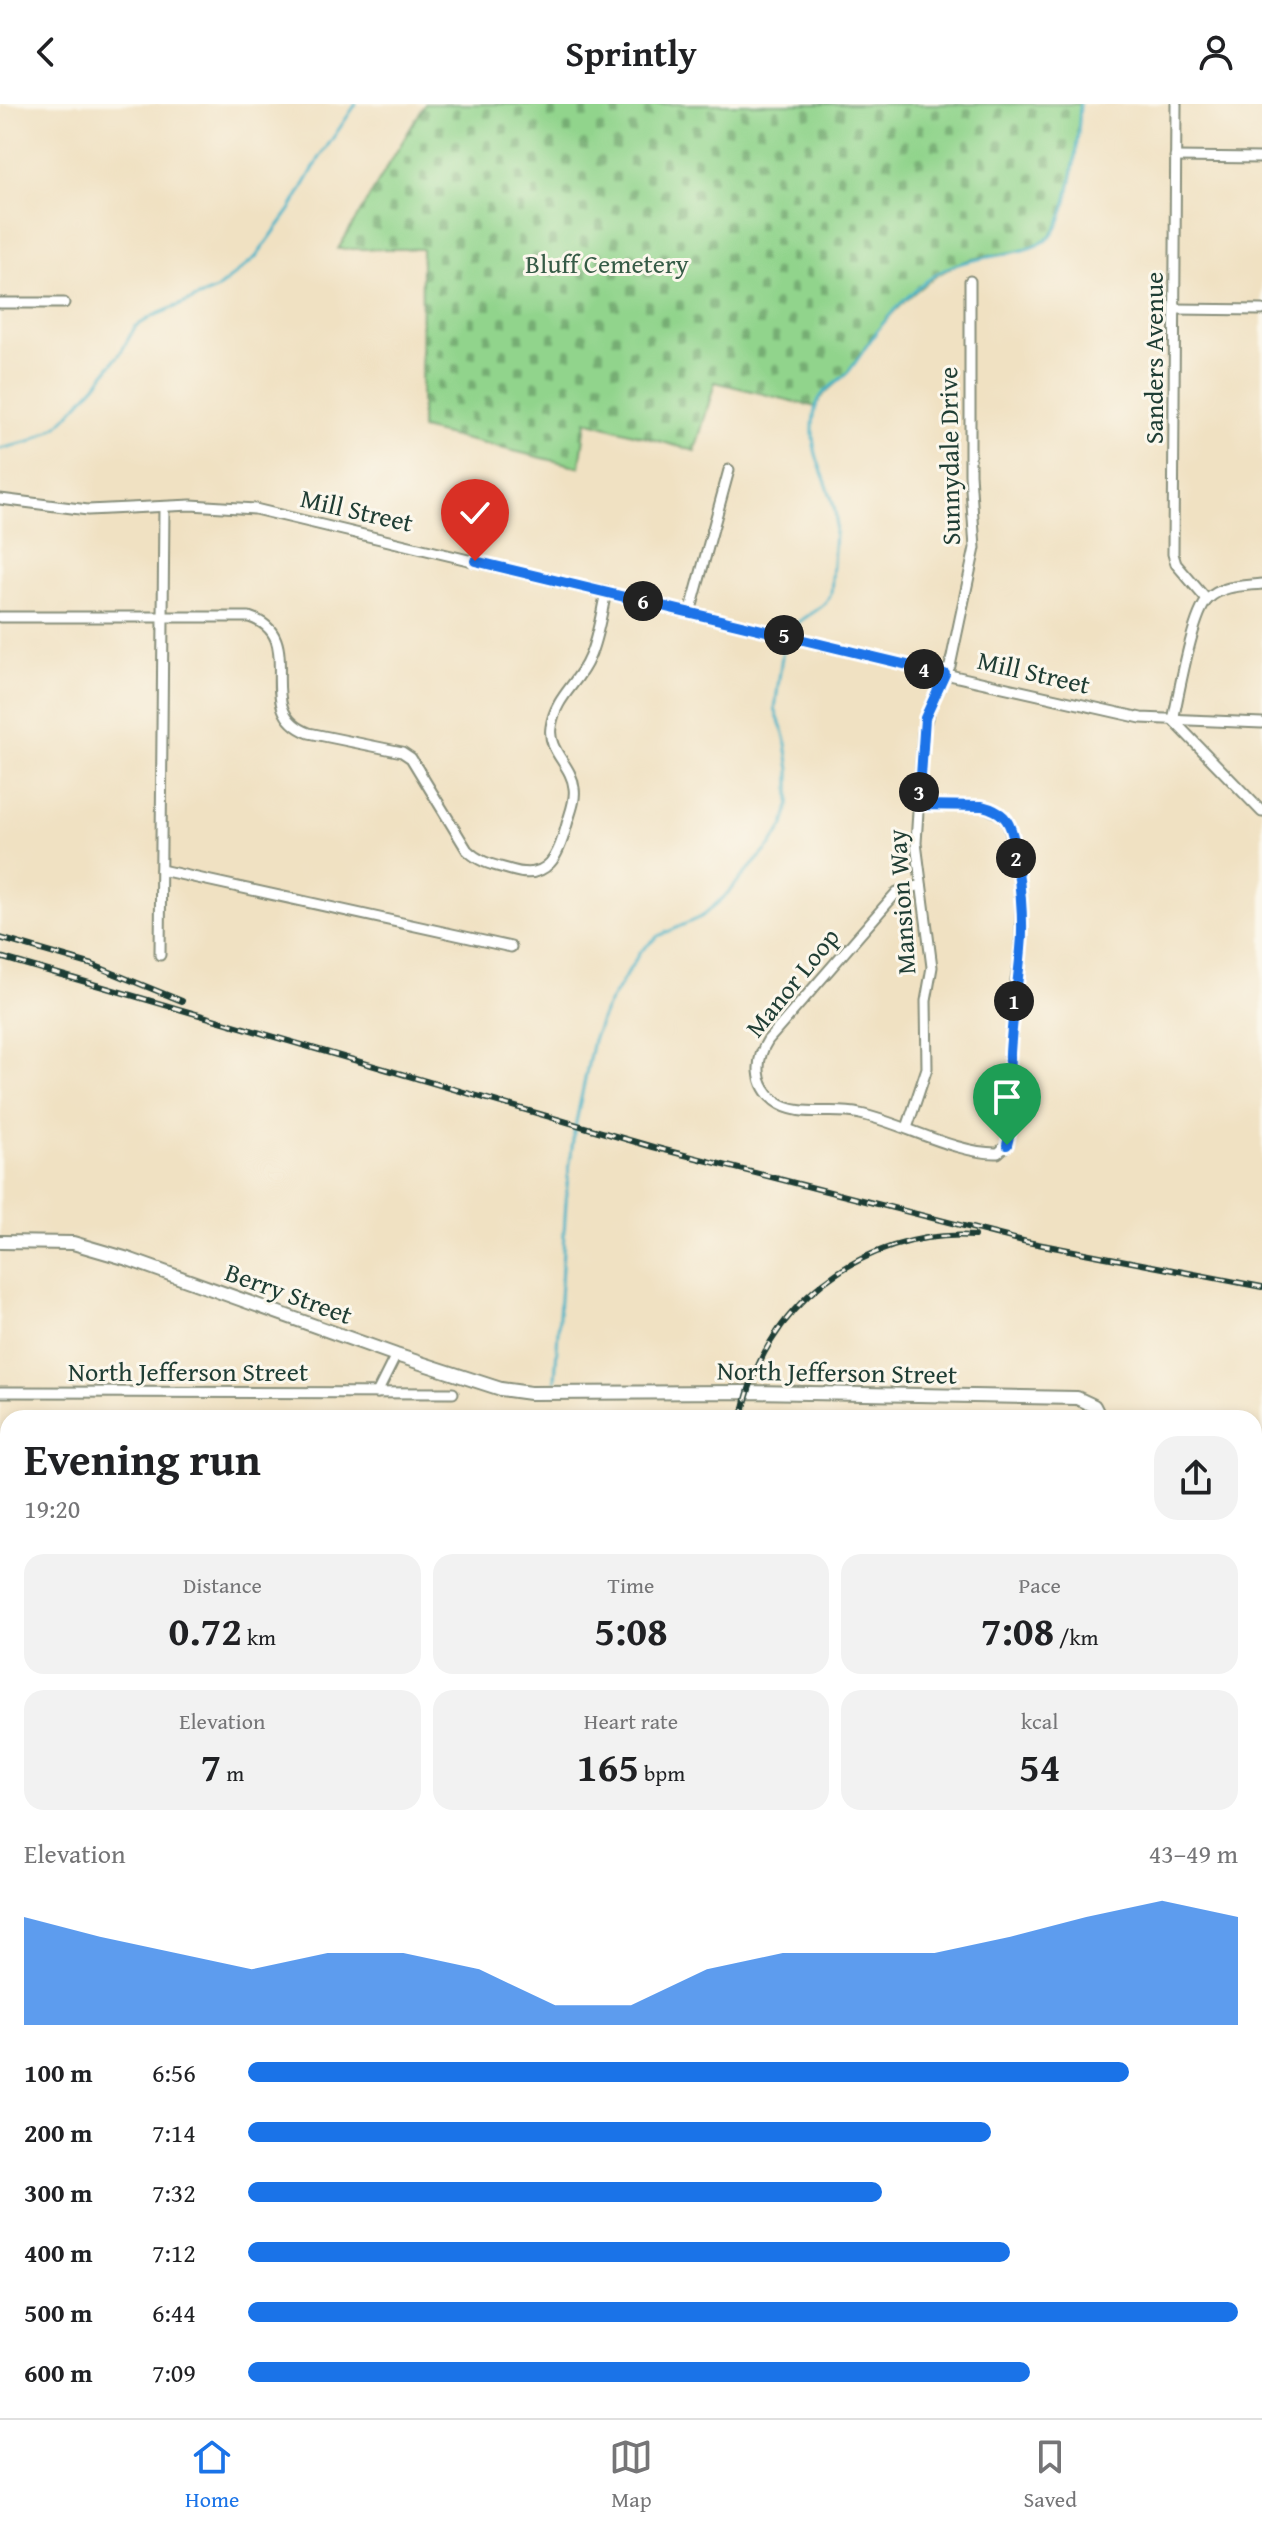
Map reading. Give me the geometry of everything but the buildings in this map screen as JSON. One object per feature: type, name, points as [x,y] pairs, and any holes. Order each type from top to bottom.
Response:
[{"type":"street","name":"Sanders Avenue","points":[[1176,104],[1173,554],[1176,564],[1207,600]]},
{"type":"street","points":[[1175,157],[1262,158]]},
{"type":"street","name":"Sunnydale Drive","points":[[945,674],[950,666],[975,548],[970,474],[970,281]]},
{"type":"street","points":[[0,303],[64,303]]},
{"type":"street","points":[[1175,309],[1262,310]]},
{"type":"street","points":[[690,613],[729,470]]},
{"type":"street","name":"Mill Street","points":[[0,499],[88,510],[191,505],[255,509],[1141,718],[1262,723]]},
{"type":"street","points":[[160,955],[164,507]]},
{"type":"street","points":[[1262,584],[1221,590],[1207,600],[1198,616],[1173,720],[1262,812]]},
{"type":"street","points":[[0,617],[249,617],[261,621],[276,638],[279,650],[279,701],[289,721],[309,733],[402,752],[411,758],[467,850],[477,860],[528,873],[539,871],[555,859],[564,837],[574,788],[567,768],[554,748],[551,726],[560,699],[590,657],[606,592]]},
{"type":"street","name":"Mansion Way","points":[[907,1128],[924,1081],[928,1053],[926,1001],[932,967],[916,843],[925,718],[945,674]]},
{"type":"street","name":"Manor Loop","points":[[919,805],[982,806],[1002,815],[1014,844],[1021,898],[1021,951],[1015,985],[1010,1056],[1009,1137],[1002,1151],[990,1153],[969,1149],[858,1113],[793,1110],[783,1106],[761,1082],[759,1059],[768,1040],[897,892],[921,885]]},
{"type":"street","points":[[161,870],[511,947]]},
{"type":"street","name":"Berry Street","points":[[0,1242],[73,1243],[501,1389],[563,1394]]},
{"type":"street","points":[[377,1393],[396,1355]]},
{"type":"street","name":"North Jefferson Street","points":[[0,1392],[453,1393]]},
{"type":"street","name":"North Jefferson Street","points":[[563,1394],[747,1392],[1077,1398],[1096,1410]]},
{"type":"green space","name":"Bluff Cemetery","points":[[425,104],[1080,104],[1068,196],[1056,229],[1039,244],[966,261],[926,283],[882,325],[848,372],[826,392],[816,407],[715,382],[695,451],[586,421],[580,467],[421,429],[422,249],[338,249]]},
{"type":"waterway","points":[[0,449],[30,442],[58,426],[96,385],[135,327],[153,316],[216,290],[256,257],[290,210],[320,157],[356,104]]},
{"type":"waterway","points":[[789,632],[822,606],[831,594],[836,517],[814,441],[814,416],[820,399],[849,371],[895,309],[938,273],[962,263],[1027,249],[1049,238],[1063,214],[1068,196],[1080,104]]},
{"type":"waterway","points":[[555,1380],[567,1185],[574,1132],[593,1040],[605,1010],[640,952],[658,936],[701,917],[723,898],[771,845],[784,825],[790,803],[790,770],[785,737],[775,709],[784,641]]},
{"type":"railway","points":[[0,938],[93,965],[182,1001]]},
{"type":"railway","points":[[0,957],[653,1147],[1027,1242],[1262,1287]]},
{"type":"railway","points":[[744,1410],[753,1378],[771,1342],[794,1310],[824,1283],[857,1261],[894,1246],[933,1237],[974,1236]]},
{"type":"route","points":[[475,561],[945,674],[925,718],[919,805],[982,806],[992,809],[1002,815],[1008,824],[1016,859],[1021,898],[1021,951],[1015,985],[1007,1145]]}]
